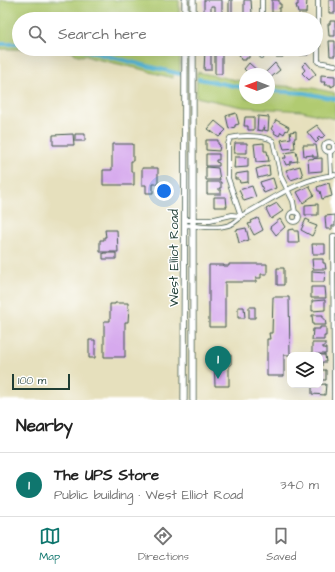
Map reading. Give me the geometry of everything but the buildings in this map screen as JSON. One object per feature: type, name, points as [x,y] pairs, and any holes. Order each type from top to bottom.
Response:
[{"type":"main road","points":[[185,0],[185,12]]},
{"type":"main road","points":[[194,0],[194,12]]},
{"type":"main road","name":"West Elliot Road","points":[[184,400],[185,56]]},
{"type":"main road","name":"West Elliot Road","points":[[193,400],[194,56]]},
{"type":"street","points":[[262,0],[262,12]]},
{"type":"street","points":[[318,0],[318,12]]},
{"type":"street","points":[[318,56],[318,62],[335,65]]},
{"type":"street","points":[[241,216],[228,178],[228,144],[230,138],[236,137],[268,138],[273,141],[281,177],[293,201],[295,212]]},
{"type":"street","points":[[193,223],[212,228],[224,227],[238,221],[241,216],[265,204],[287,189],[307,181],[333,175],[330,152]]},
{"type":"street","points":[[184,223],[216,220],[236,215],[241,216]]},
{"type":"street","points":[[334,236],[334,400]]},
{"type":"green space","points":[[0,0],[179,0],[179,12],[12,12],[12,49],[0,49]]},
{"type":"green space","points":[[87,56],[180,56],[180,73],[173,71],[173,78]]},
{"type":"green space","points":[[197,72],[239,81],[239,104],[275,104],[275,85],[313,88],[335,93],[335,119],[302,111],[243,107],[196,97]]},
{"type":"waterway","points":[[0,44],[12,44]]},
{"type":"waterway","points":[[107,56],[180,74]]},
{"type":"waterway","points":[[199,79],[239,87]]},
{"type":"waterway","points":[[275,91],[305,93],[335,99]]},
{"type":"place","name":"The UPS Store","points":[[218,379]]}]
